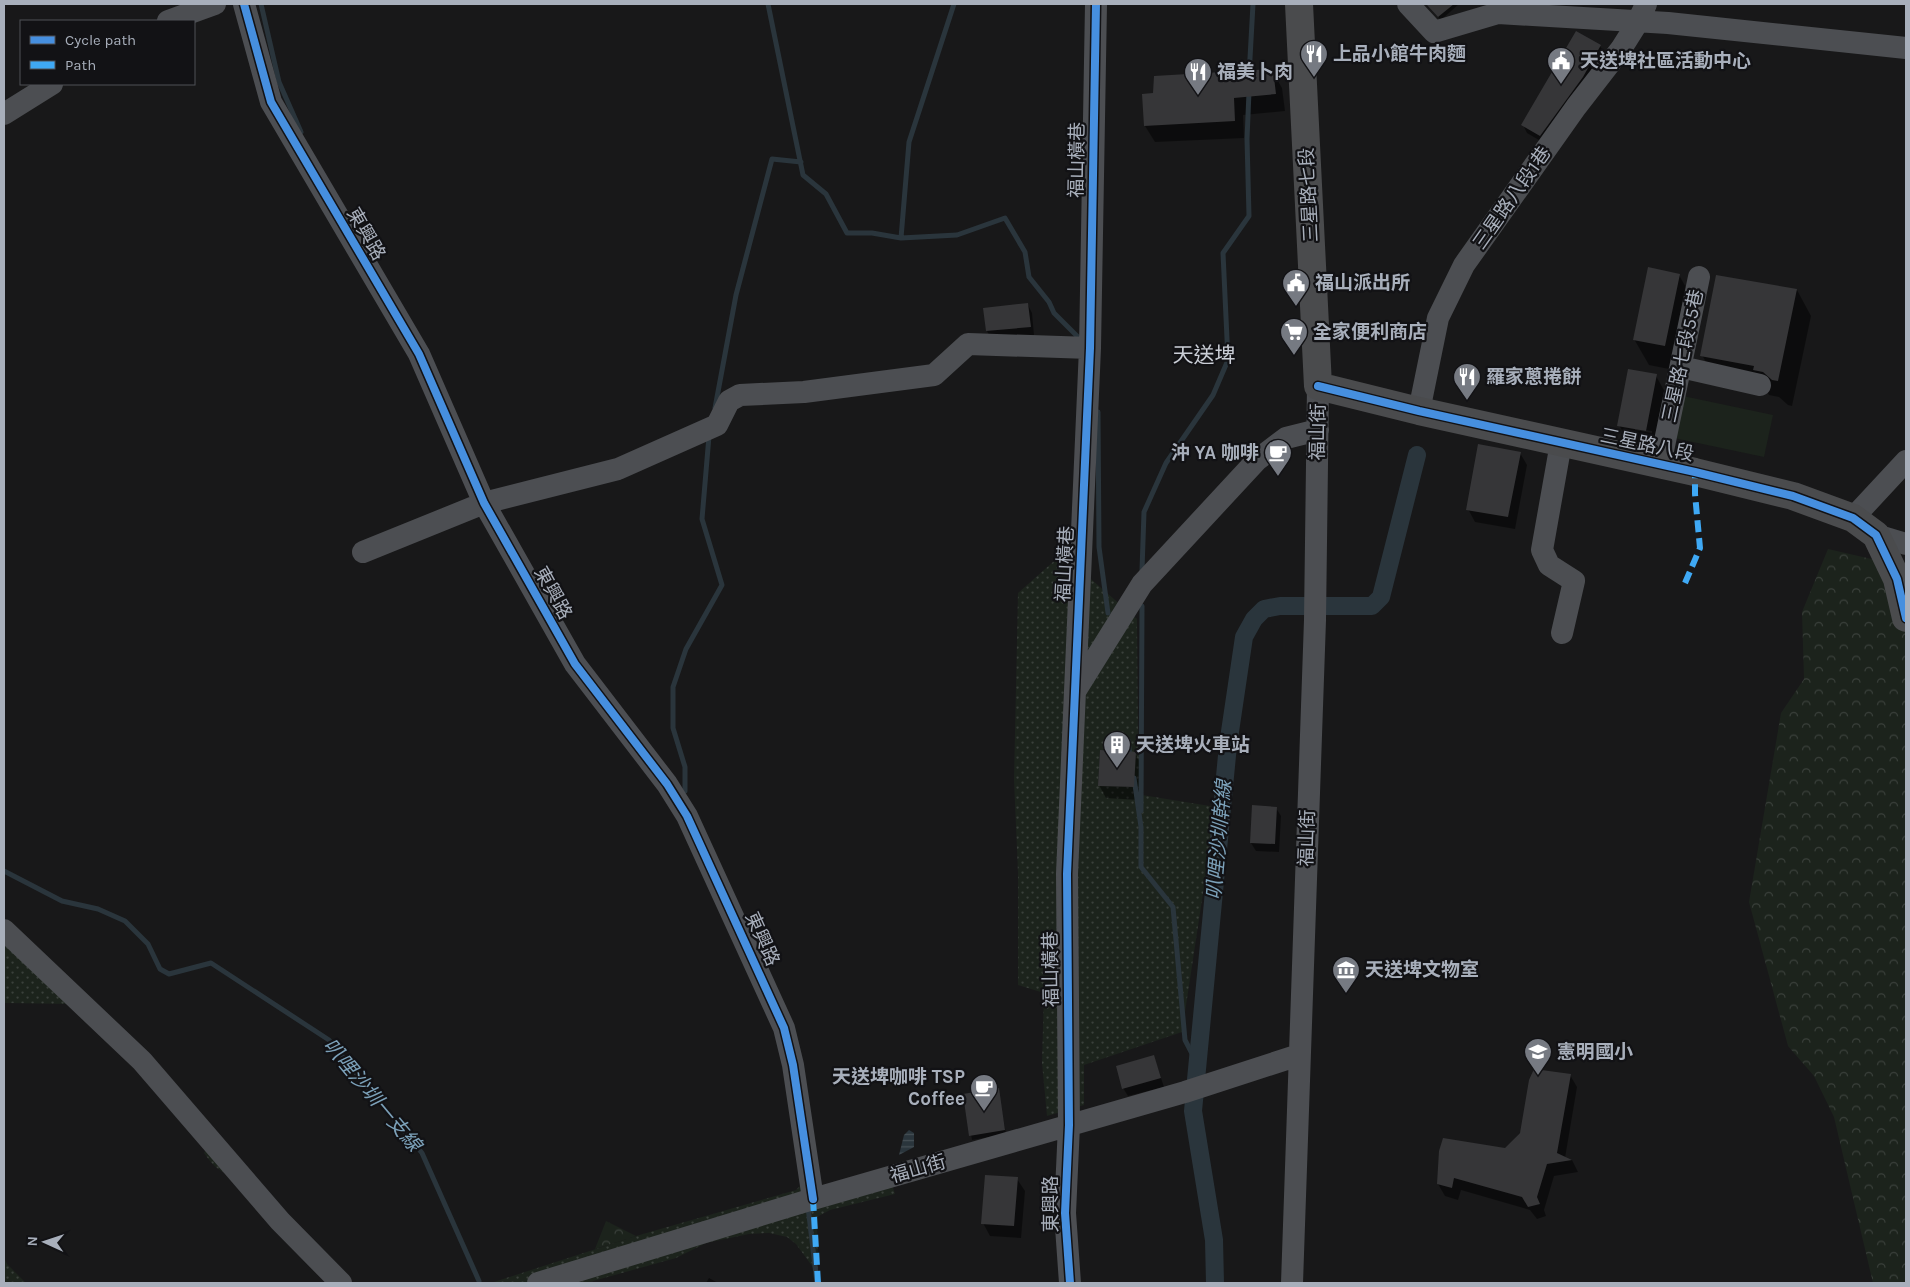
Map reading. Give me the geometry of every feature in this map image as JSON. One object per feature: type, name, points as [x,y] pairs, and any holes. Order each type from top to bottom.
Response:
[{"type":"main road","name":"三星路七段","points":[[1299,4],[1318,386]]},
{"type":"main road","name":"三星路八段","points":[[1318,386],[1419,411],[1793,496],[1853,518],[1876,535],[1897,579],[1906,618]]},
{"type":"street","points":[[171,20],[214,4]]},
{"type":"street","name":"東興路","points":[[244,4],[271,102],[419,354],[484,503],[575,664],[666,784],[696,834],[784,1028],[793,1065],[812,1199]]},
{"type":"street","name":"福山橫巷","points":[[1069,1125],[1067,874],[1090,348],[1096,4]]},
{"type":"street","points":[[1408,4],[1434,32],[1500,9],[1642,13],[1906,48]]},
{"type":"street","name":"三星路八段1巷","points":[[1419,411],[1438,318],[1464,265],[1576,107],[1621,49],[1642,13]]},
{"type":"street","points":[[4,114],[50,85]]},
{"type":"street","name":"三星路七段55巷","points":[[1660,465],[1699,277]]},
{"type":"street","points":[[363,552],[484,503],[618,469],[717,426],[730,401],[740,395],[804,392],[934,375],[968,344],[1090,348]]},
{"type":"street","points":[[1681,367],[1760,385]]},
{"type":"street","name":"福山街","points":[[1292,1283],[1315,610],[1318,386]]},
{"type":"street","points":[[1076,690],[1142,584],[1257,460],[1286,438],[1318,430]]},
{"type":"street","points":[[1561,443],[1542,550],[1549,565],[1574,581],[1562,633]]},
{"type":"street","points":[[1853,518],[1906,461]]},
{"type":"street","points":[[1876,535],[1906,544]]},
{"type":"street","points":[[1079,607],[1092,621],[1112,632]]},
{"type":"street","points":[[4,930],[142,1061],[280,1221],[341,1283]]},
{"type":"street","name":"福山街","points":[[538,1283],[812,1199],[1185,1092],[1299,1055]]},
{"type":"street","name":"東興路","points":[[1069,1125],[1065,1213],[1070,1283]]},
{"type":"green space","points":[[1683,396],[1773,415],[1764,457],[1674,438]]},
{"type":"green space","points":[[1828,549],[1906,567],[1906,1283],[1873,1283],[1834,1117],[1814,1076],[1788,1046],[1749,902],[1781,713],[1804,679],[1802,612]]},
{"type":"green space","points":[[1062,554],[1137,619],[1138,742],[1142,795],[1216,807],[1182,1032],[1084,1065],[1084,1105],[1047,1116],[1042,1063],[1044,993],[1018,985],[1018,873],[1014,780],[1018,593]],"holes":[[[1100,750],[1135,752],[1134,787],[1098,785]]]},
{"type":"green space","points":[[4,924],[169,1079],[184,1095],[212,1134],[349,1283],[330,1283],[229,1175],[212,1163],[204,1153],[207,1147],[138,1066],[70,1004],[4,1003]]},
{"type":"green space","points":[[887,1169],[895,1194],[830,1210],[817,1217],[818,1283],[812,1266],[796,1244],[787,1237],[769,1233],[749,1234],[706,1243],[676,1258],[586,1283],[491,1283],[636,1236],[796,1190],[800,1186],[819,1187]]},
{"type":"green space","points":[[606,1221],[636,1236],[595,1249]]},
{"type":"green space","points":[[4,1257],[7,1264],[26,1283],[4,1283]]},
{"type":"shaded area","points":[[909,1130],[914,1133],[914,1147],[899,1155],[904,1135]]},
{"type":"building","points":[[1426,4],[1454,4],[1438,17]]},
{"type":"building","name":"天送埤社區活動中心","points":[[1576,31],[1601,45],[1583,77],[1540,136],[1521,125]]},
{"type":"building","name":"福美卜肉","points":[[1273,69],[1276,94],[1234,98],[1235,121],[1144,126],[1142,94],[1153,93],[1154,76]]},
{"type":"building","points":[[1648,267],[1680,274],[1665,346],[1633,340]]},
{"type":"building","points":[[1716,275],[1797,289],[1778,381],[1772,380],[1763,372],[1753,370],[1754,366],[1700,356]]},
{"type":"building","points":[[1028,303],[1031,327],[986,331],[983,308]]},
{"type":"building","points":[[1628,369],[1657,374],[1646,431],[1617,426]]},
{"type":"building","points":[[1478,444],[1521,452],[1508,517],[1466,510]]},
{"type":"building","name":"天送埤火車站","points":[[1100,750],[1136,752],[1134,787],[1098,786]]},
{"type":"building","points":[[1252,805],[1277,807],[1275,844],[1250,843]]},
{"type":"building","points":[[1154,1055],[1161,1078],[1122,1089],[1116,1066]]},
{"type":"building","points":[[1534,1069],[1571,1074],[1557,1153],[1572,1160],[1547,1164],[1537,1197],[1540,1204],[1528,1207],[1522,1197],[1454,1178],[1452,1188],[1437,1184],[1439,1151],[1443,1138],[1505,1148],[1520,1133],[1529,1080]]},
{"type":"building","name":"天送埤咖啡 TSP Coffee","points":[[999,1088],[1005,1130],[969,1136],[963,1094]]},
{"type":"building","points":[[985,1175],[1018,1177],[1014,1226],[981,1224]]},
{"type":"waterway","points":[[261,4],[279,82],[301,132]]},
{"type":"waterway","points":[[768,4],[803,175],[826,194],[847,233],[872,233],[901,238]]},
{"type":"waterway","points":[[954,4],[909,142],[901,238],[957,235],[1005,218],[1025,252],[1029,277],[1049,302],[1054,313],[1082,341]]},
{"type":"waterway","points":[[1249,76],[1253,4]]},
{"type":"waterway","points":[[1142,570],[1144,512],[1166,463],[1213,395],[1228,360],[1223,253],[1249,216],[1247,139],[1249,92]]},
{"type":"waterway","points":[[715,408],[736,295],[772,159],[801,162]]},
{"type":"waterway","points":[[1098,412],[1099,547],[1108,613]]},
{"type":"waterway","points":[[685,791],[685,767],[673,728],[673,687],[686,649],[722,585],[702,519],[709,436]]},
{"type":"waterway","name":"叭哩沙圳幹線","points":[[1215,1283],[1214,1240],[1193,1111],[1228,745],[1244,637],[1254,619],[1264,609],[1280,606],[1372,606],[1381,597],[1417,455]]},
{"type":"waterway","points":[[1141,811],[1142,606]]},
{"type":"waterway","points":[[1128,740],[1130,757]]},
{"type":"waterway","points":[[1134,778],[1141,827],[1141,867],[1173,907],[1185,1040],[1198,1065]]},
{"type":"waterway","name":"叭哩沙圳一支線","points":[[4,871],[62,901],[98,909],[125,921],[148,944],[160,969],[169,974],[211,963],[329,1040],[422,1153],[479,1281]]},
{"type":"waterway","points":[[808,1207],[817,1283]]},
{"type":"marked path","points":[[1685,583],[1700,548],[1695,472]]},
{"type":"marked path","points":[[813,1199],[818,1283]]},
{"type":"cycle path","points":[[244,4],[271,102],[419,354],[484,503],[575,664],[667,784],[687,816],[784,1028],[793,1065],[813,1199]]},
{"type":"cycle path","points":[[1070,1283],[1065,1213],[1069,1125],[1067,874],[1090,348],[1096,4]]},
{"type":"cycle path","points":[[1318,386],[1419,411],[1695,472],[1793,496],[1853,518],[1876,535],[1897,579],[1906,618]]},
{"type":"place","name":"上品小館牛肉麵","points":[[1314,78]]},
{"type":"place","name":"天送埤社區活動中心","points":[[1561,85]]},
{"type":"place","name":"福美卜肉","points":[[1198,96]]},
{"type":"place","name":"福山派出所","points":[[1296,307]]},
{"type":"place","name":"全家便利商店","points":[[1294,356]]},
{"type":"place","name":"羅家蔥捲餅","points":[[1467,401]]},
{"type":"place","name":"沖 YA 咖啡","points":[[1278,477]]},
{"type":"place","name":"天送埤火車站","points":[[1117,769]]},
{"type":"place","name":"天送埤文物室","points":[[1346,994]]},
{"type":"place","name":"憲明國小","points":[[1538,1076]]},
{"type":"place","name":"天送埤咖啡 TSP Coffee","points":[[984,1112]]},
{"type":"district","name":"天送埤","points":[[1204,355]]}]
